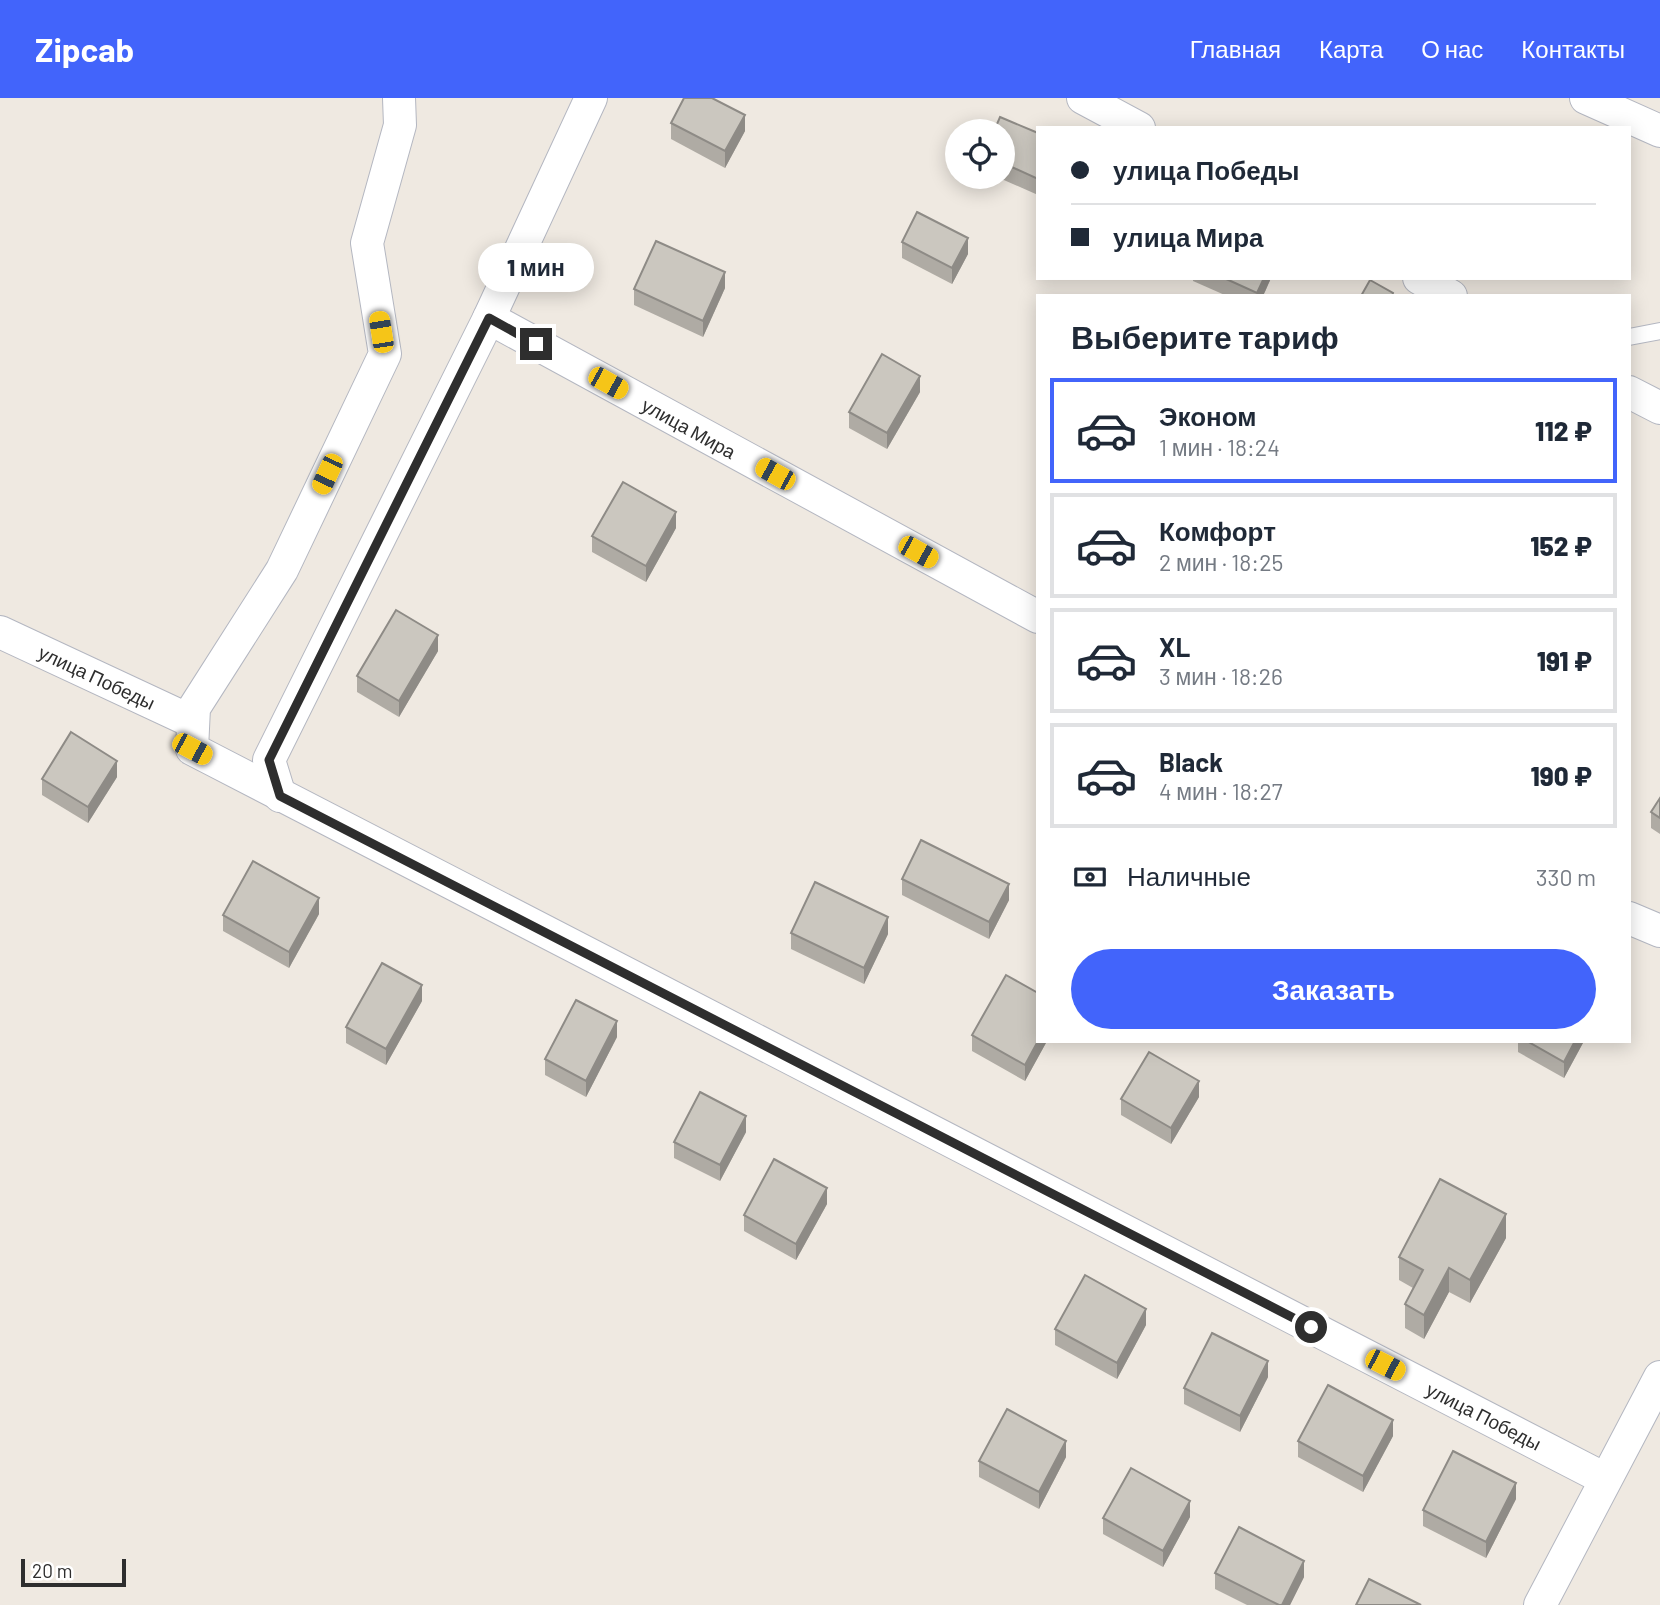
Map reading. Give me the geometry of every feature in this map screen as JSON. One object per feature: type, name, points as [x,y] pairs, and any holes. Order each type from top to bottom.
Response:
[{"type":"street","points":[[193,722],[194,708],[282,570],[385,354],[367,243],[400,125],[399,98]]},
{"type":"street","points":[[280,796],[269,760],[489,318],[591,98]]},
{"type":"street","points":[[1083,98],[1135,126]]},
{"type":"street","points":[[1586,98],[1660,131]]},
{"type":"street","points":[[1423,280],[1447,294]]},
{"type":"street","name":"улица Мира","points":[[489,318],[1036,616]]},
{"type":"street","points":[[1631,392],[1660,408]]},
{"type":"street","name":"улица Победы","points":[[0,632],[193,722],[192,749],[280,796],[1605,1479]]},
{"type":"street","points":[[1631,919],[1660,932]]},
{"type":"street","points":[[1540,1605],[1660,1377]]},
{"type":"lane","points":[[1631,337],[1660,331]]},
{"type":"building","points":[[684,98],[712,98],[745,115],[725,151],[671,123]]},
{"type":"building","points":[[1015,123],[1036,132],[1036,178],[1015,168]]},
{"type":"building","points":[[917,212],[968,238],[952,268],[902,242]]},
{"type":"building","points":[[656,241],[725,272],[703,321],[634,289]]},
{"type":"building","points":[[1228,280],[1263,280],[1257,293]]},
{"type":"building","points":[[1370,280],[1393,293],[1393,294],[1362,294]]},
{"type":"building","points":[[882,354],[920,376],[887,433],[849,412]]},
{"type":"building","points":[[623,482],[676,512],[646,566],[592,536]]},
{"type":"building","points":[[396,610],[438,635],[399,701],[357,676]]},
{"type":"building","points":[[71,732],[117,761],[88,807],[42,779]]},
{"type":"building","points":[[1660,798],[1660,818],[1651,812]]},
{"type":"building","points":[[921,840],[1009,884],[989,922],[902,879]]},
{"type":"building","points":[[253,861],[319,898],[289,952],[223,915]]},
{"type":"building","points":[[815,882],[888,917],[864,968],[791,933]]},
{"type":"building","points":[[382,963],[422,985],[386,1049],[346,1027]]},
{"type":"building","points":[[1006,975],[1036,992],[1037,1043],[1025,1065],[972,1035]]},
{"type":"building","points":[[576,1000],[617,1021],[586,1081],[545,1059]]},
{"type":"building","points":[[1531,1043],[1574,1043],[1564,1062]]},
{"type":"building","points":[[1149,1052],[1199,1081],[1171,1128],[1121,1099]]},
{"type":"building","points":[[700,1092],[746,1116],[720,1165],[674,1142]]},
{"type":"building","points":[[774,1159],[827,1188],[796,1244],[744,1215]]},
{"type":"building","points":[[1440,1179],[1506,1214],[1470,1280],[1449,1268],[1424,1315],[1405,1304],[1423,1270],[1399,1257]]},
{"type":"building","points":[[1085,1275],[1146,1309],[1117,1363],[1055,1329]]},
{"type":"building","points":[[1212,1333],[1268,1361],[1240,1416],[1184,1388]]},
{"type":"building","points":[[1328,1385],[1393,1420],[1363,1476],[1298,1441]]},
{"type":"building","points":[[1007,1409],[1066,1441],[1039,1492],[979,1461]]},
{"type":"building","points":[[1453,1451],[1516,1483],[1486,1542],[1423,1510]]},
{"type":"building","points":[[1131,1468],[1190,1501],[1163,1551],[1103,1518]]},
{"type":"building","points":[[1239,1527],[1304,1561],[1282,1605],[1215,1573]]},
{"type":"building","points":[[1369,1579],[1421,1605],[1356,1605]]},
{"type":"route","points":[[536,344],[489,318],[269,760],[280,796],[1311,1327]]}]
